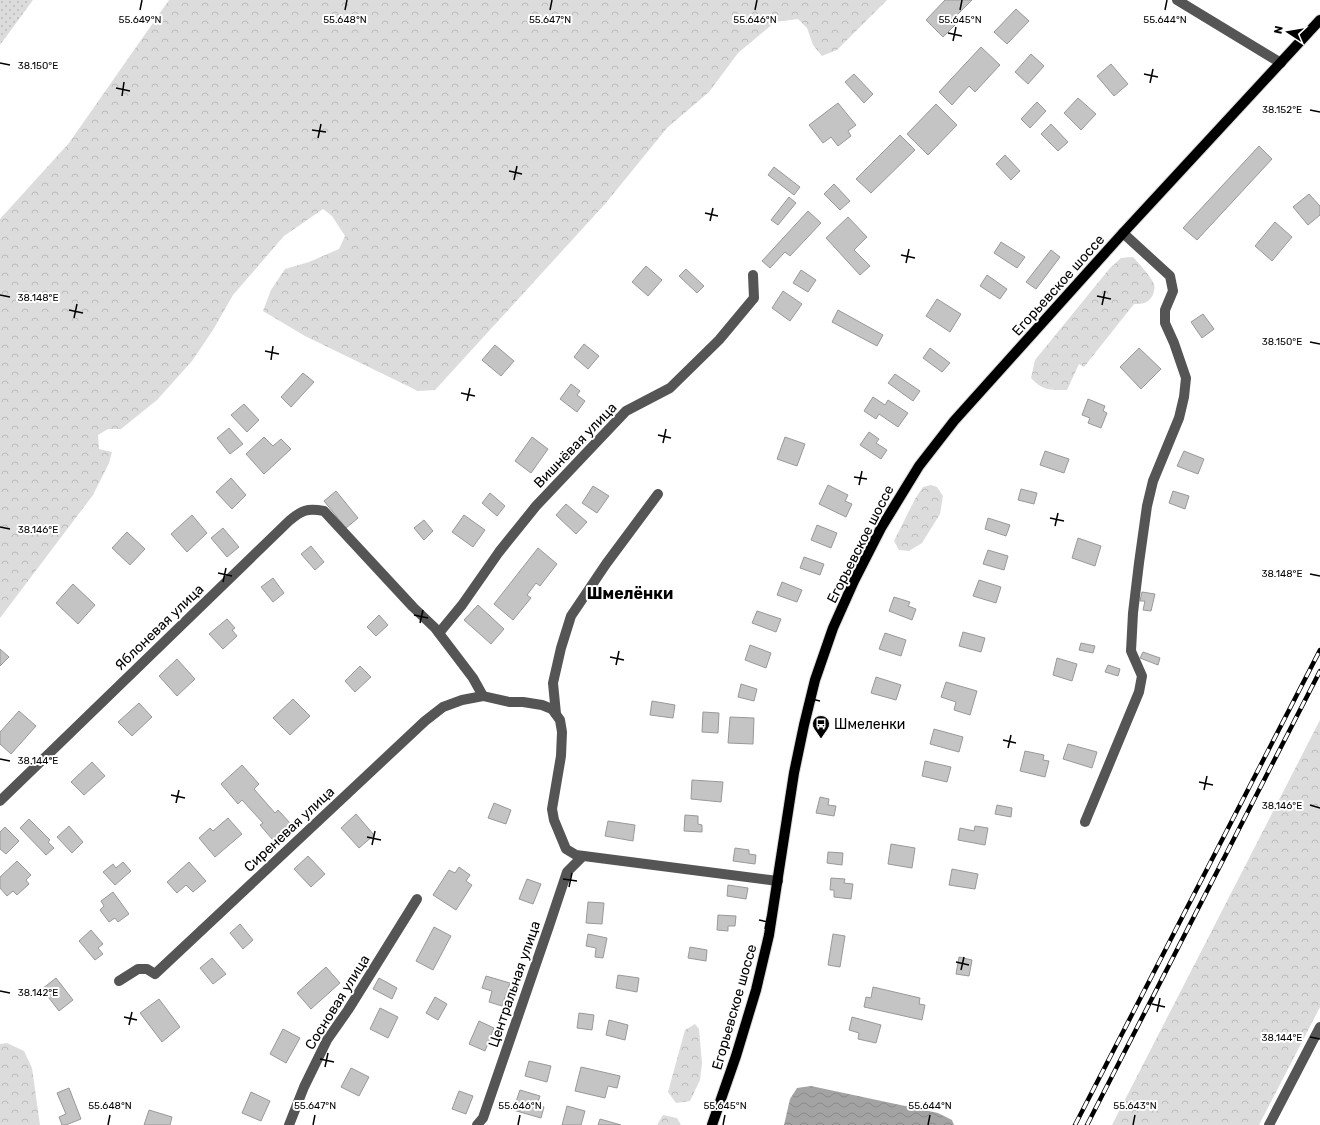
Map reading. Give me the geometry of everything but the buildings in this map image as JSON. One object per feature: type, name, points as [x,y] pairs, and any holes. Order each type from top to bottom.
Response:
[{"type":"main road","name":"Егорьевское шоссе","points":[[712,1125],[736,1056],[756,990],[769,935],[794,773],[815,680],[833,628],[854,580],[881,528],[919,466],[954,421],[1123,233],[1320,20]]},
{"type":"street","points":[[1177,0],[1281,63]]},
{"type":"street","points":[[1085,822],[1139,692],[1142,676],[1131,651],[1133,613],[1147,506],[1153,481],[1179,418],[1184,397],[1186,378],[1174,343],[1165,323],[1165,310],[1173,291],[1170,276],[1123,233]]},
{"type":"street","name":"Вишнёвая улица","points":[[439,633],[462,605],[499,552],[536,506],[626,411],[670,388],[719,340],[754,298],[753,275]]},
{"type":"street","points":[[556,714],[553,683],[561,648],[571,616],[606,564],[658,494]]},
{"type":"street","name":"Яблоневая улица","points":[[0,801],[289,521],[300,512],[312,509],[324,510],[413,607],[436,628],[473,678],[483,696]]},
{"type":"street","points":[[483,696],[509,702],[523,702],[542,705],[552,709],[560,720],[562,732],[561,756],[552,809],[554,820],[566,849],[576,855],[778,882]]},
{"type":"street","name":"Сиреневая улица","points":[[120,981],[138,969],[147,969],[155,974],[425,721],[443,707],[462,700],[483,696]]},
{"type":"street","name":"Центральная улица","points":[[477,1125],[483,1118],[550,926],[567,872],[583,856]]},
{"type":"street","name":"Сосновая улица","points":[[289,1125],[304,1087],[327,1040],[348,1010],[417,899]]},
{"type":"street","points":[[1270,1125],[1320,1027]]},
{"type":"green space","points":[[0,0],[33,0],[0,45]]},
{"type":"green space","points":[[169,0],[887,0],[837,50],[822,56],[813,45],[807,28],[798,19],[775,22],[738,53],[709,92],[667,128],[605,204],[435,390],[418,391],[305,336],[263,311],[271,290],[285,269],[309,262],[339,249],[345,236],[332,216],[323,209],[284,236],[233,295],[213,330],[192,361],[157,400],[121,429],[108,429],[98,435],[99,449],[112,452],[109,463],[93,495],[0,618],[0,219],[69,143]]},
{"type":"green space","points":[[1133,257],[1153,282],[1154,291],[1149,300],[1144,303],[1134,304],[1084,367],[1079,364],[1067,390],[1051,390],[1043,388],[1031,378],[1035,360],[1110,268],[1121,258]]},
{"type":"green space","points":[[931,485],[937,487],[943,496],[940,514],[922,543],[909,551],[899,550],[894,541],[915,499],[923,487]]},
{"type":"green space","points":[[1320,720],[1320,1007],[1259,1125],[1112,1125]]},
{"type":"green space","points":[[695,1024],[699,1029],[702,1063],[700,1080],[690,1101],[676,1103],[668,1092],[685,1030]]},
{"type":"green space","points":[[7,1043],[24,1051],[32,1068],[40,1125],[0,1125],[0,1044]]},
{"type":"green space","points":[[663,1115],[677,1118],[681,1125],[657,1125]]},
{"type":"water","points":[[811,1086],[938,1113],[952,1120],[954,1125],[784,1125],[790,1099],[797,1088]]},
{"type":"railway","points":[[1075,1125],[1320,650]]},
{"type":"railway","points":[[1087,1125],[1320,671]]},
{"type":"place","name":"Шмеленки","points":[[821,739]]},
{"type":"district","name":"Шмелёнки","points":[[630,593]]}]
